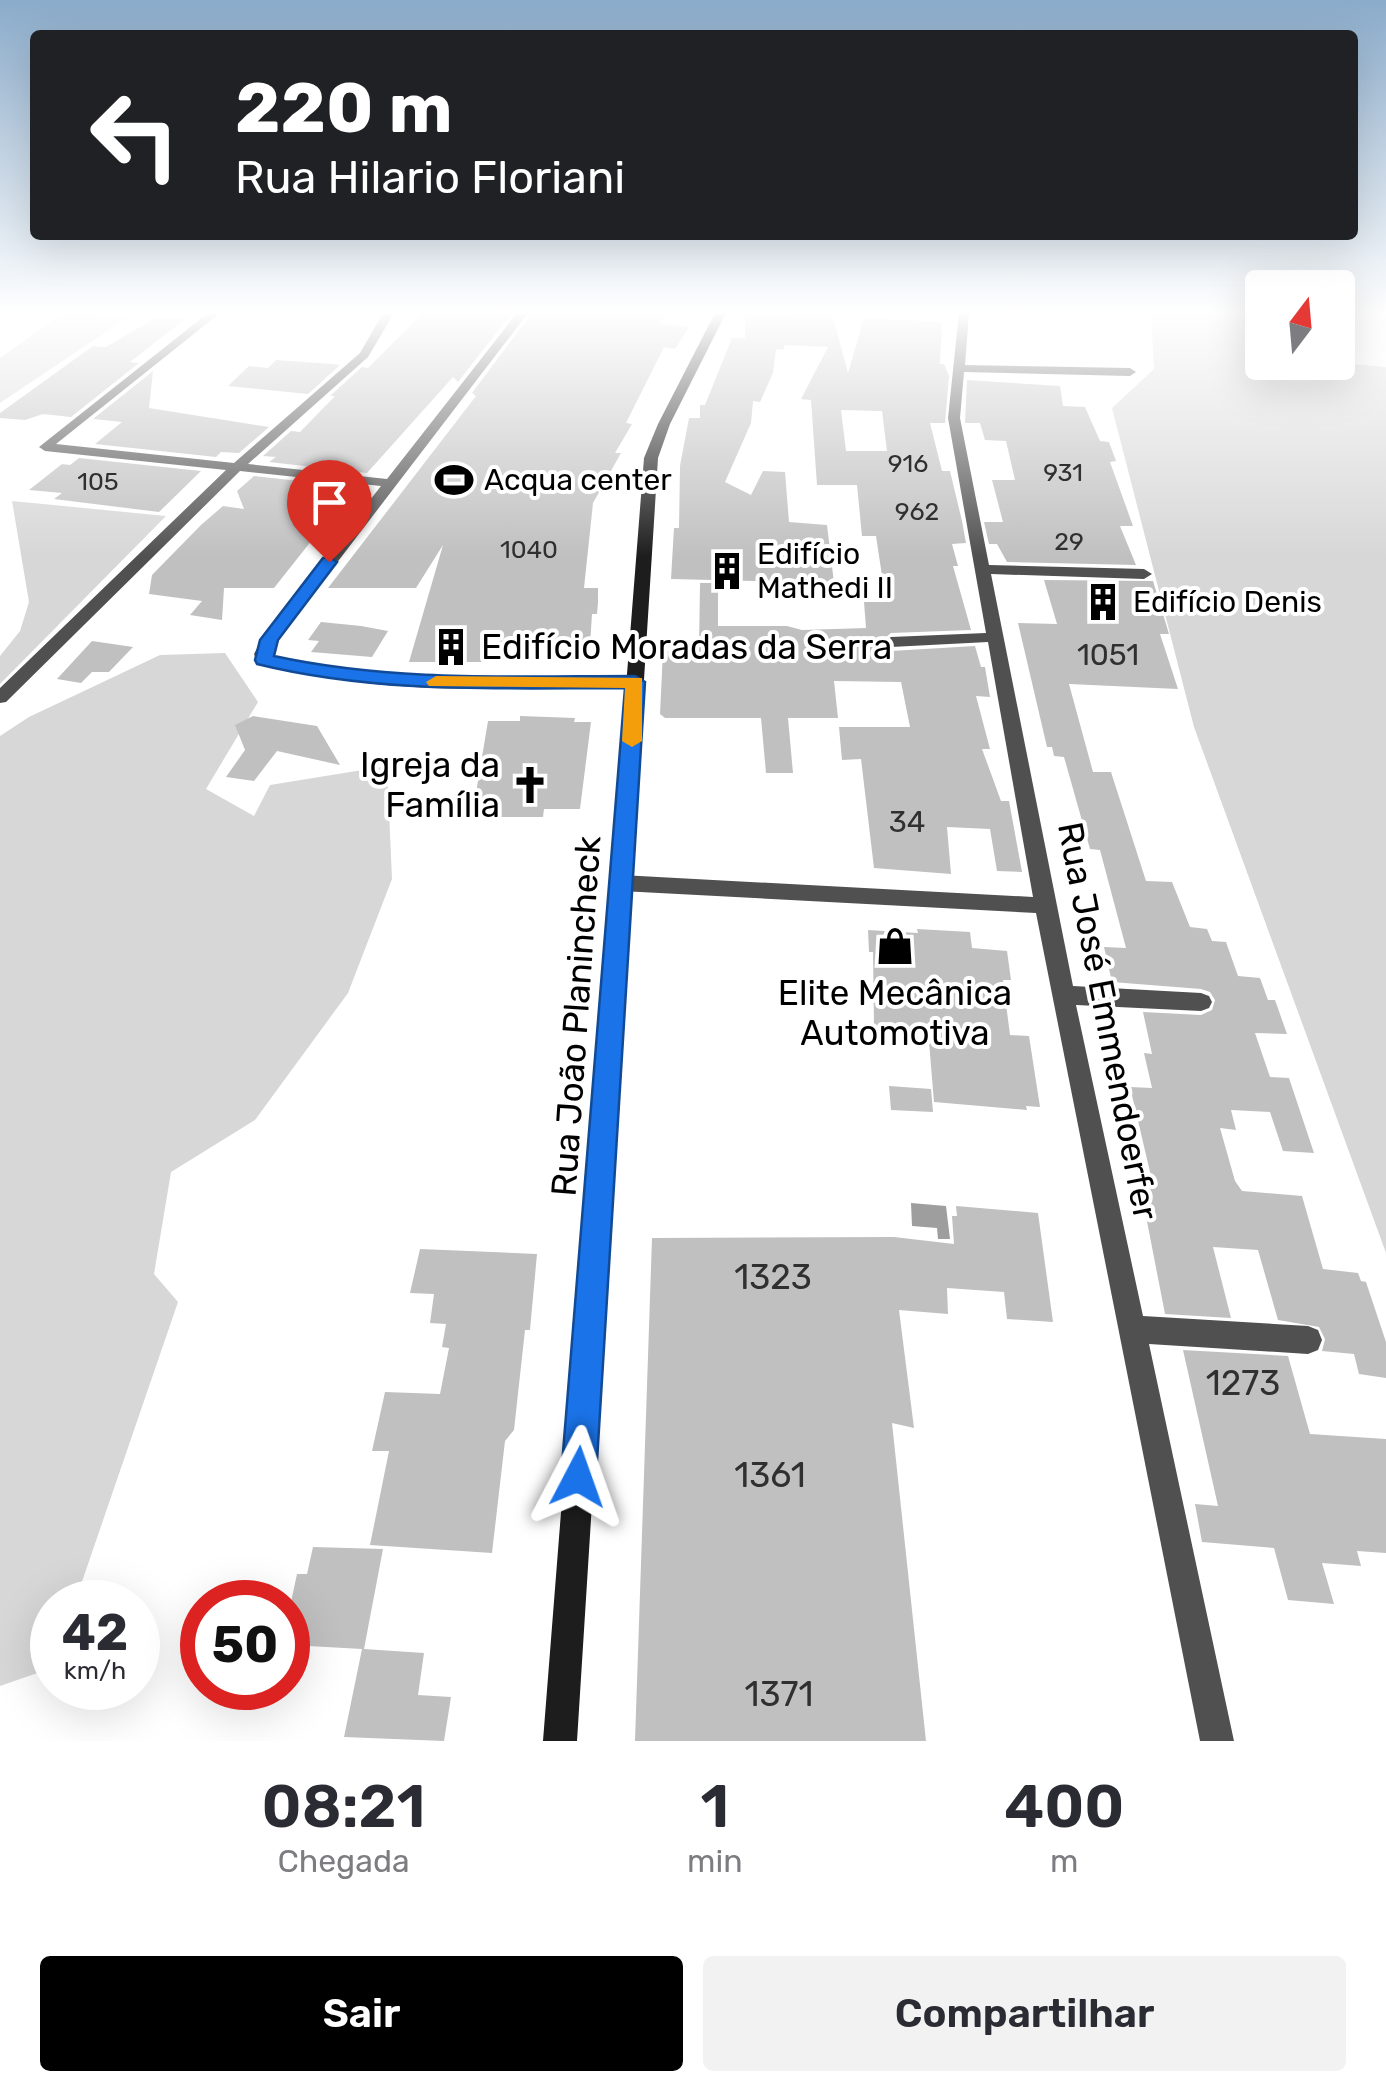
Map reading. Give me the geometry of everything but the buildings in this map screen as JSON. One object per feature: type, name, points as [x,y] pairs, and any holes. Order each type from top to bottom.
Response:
[{"type":"main road","name":"Rua João Planincheck","points":[[560,1741],[650,458],[679,394]]},
{"type":"street","points":[[113,394],[46,447],[391,483]]},
{"type":"street","points":[[0,698],[236,468],[320,394]]},
{"type":"street","points":[[460,394],[269,640],[264,660],[330,674],[416,682],[635,682]]},
{"type":"street","name":"Rua José Emmendoerfer","points":[[956,394],[954,418],[1045,906],[1217,1741]]},
{"type":"street","points":[[982,568],[1144,574]]},
{"type":"street","points":[[891,642],[996,638]]},
{"type":"street","points":[[621,883],[1045,906]]},
{"type":"street","points":[[1064,995],[1201,1002]]},
{"type":"street","points":[[1132,1328],[1308,1340]]},
{"type":"shaded area","points":[[1127,394],[1386,394],[1386,1253],[1194,727],[1112,408]]},
{"type":"shaded area","points":[[12,501],[166,516],[0,684],[0,656],[20,631],[29,602]]},
{"type":"shaded area","points":[[225,653],[258,702],[206,789],[254,816],[270,785],[387,766],[392,879],[348,993],[255,1120],[171,1172],[154,1274],[178,1302],[83,1580],[30,1580],[30,1676],[0,1686],[0,736],[29,717],[160,655]]},
{"type":"shaded area","points":[[911,1203],[946,1206],[950,1239],[938,1239],[937,1228],[912,1226]]},
{"type":"slow traffic","points":[[436,682],[635,682],[632,741]]},
{"type":"place","name":"Acqua center","points":[[454,480]]},
{"type":"place","name":"Edifício Mathedi II","points":[[727,571]]},
{"type":"place","name":"Edifício Denis","points":[[1103,602]]},
{"type":"place","name":"Edifício Moradas da Serra","points":[[451,647]]},
{"type":"place","name":"Igreja da Família","points":[[530,785]]},
{"type":"place","name":"Elite Mecânica Automotiva","points":[[895,946]]},
{"type":"route","points":[[329,562],[269,640],[262,654],[264,660],[330,674],[416,682],[635,682],[578,1477]]}]
